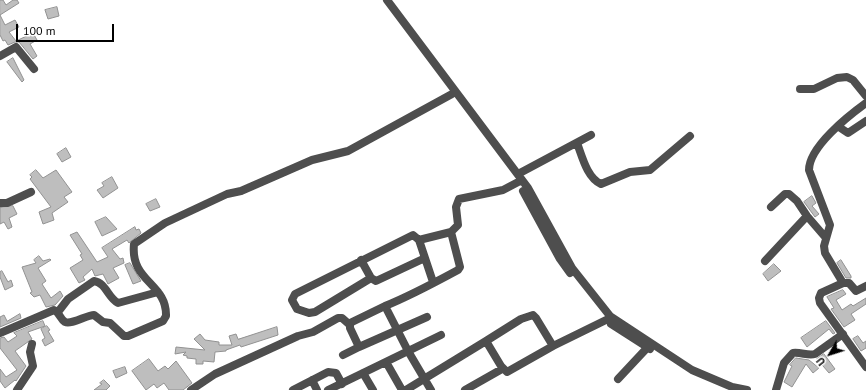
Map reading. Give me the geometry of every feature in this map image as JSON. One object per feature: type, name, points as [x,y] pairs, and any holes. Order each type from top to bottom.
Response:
[{"type":"street","points":[[380,0],[519,179],[572,268],[610,316],[647,348],[690,374],[724,390]]},
{"type":"street","points":[[387,0],[452,94],[519,179],[524,192],[560,259],[606,320],[692,370],[732,387],[745,390]]},
{"type":"street","points":[[0,56],[16,48],[34,69]]},
{"type":"street","points":[[800,89],[814,89],[837,78],[847,77],[853,80],[866,96]]},
{"type":"street","points":[[0,333],[54,310],[58,312],[62,320],[68,323],[94,315],[103,322],[110,323],[121,334],[128,336],[165,319],[165,305],[158,292],[144,278],[135,264],[134,244],[165,223],[227,194],[241,192],[312,160],[348,151],[452,94]]},
{"type":"street","points":[[843,283],[825,253],[824,246],[830,225],[809,170],[809,162],[814,152],[866,103]]},
{"type":"street","points":[[839,127],[848,133],[866,121]]},
{"type":"street","points":[[419,240],[451,232],[458,225],[456,207],[459,199],[503,190],[592,135]]},
{"type":"street","points":[[577,143],[585,163],[594,178],[601,184],[630,172],[650,170],[690,136]]},
{"type":"street","points":[[0,203],[7,203],[31,192]]},
{"type":"street","points":[[771,207],[788,194],[797,201],[807,216],[826,238]]},
{"type":"street","points":[[765,261],[784,238],[807,216]]},
{"type":"street","points":[[350,325],[353,322],[385,306],[424,289],[433,282],[458,270],[460,267],[451,232]]},
{"type":"street","points":[[371,278],[315,312],[305,311],[295,307],[292,300],[295,294],[413,235],[419,240],[433,282]]},
{"type":"street","points":[[361,260],[373,281],[378,281],[425,258]]},
{"type":"street","points":[[58,312],[68,299],[94,281],[101,284],[114,301],[118,303],[158,292]]},
{"type":"street","points":[[866,286],[856,291],[849,283],[843,283],[821,293],[819,298],[820,303],[866,367]]},
{"type":"street","points":[[385,306],[408,351],[431,390]]},
{"type":"street","points":[[406,390],[425,380],[521,319],[532,315],[536,318],[553,346]]},
{"type":"street","points":[[343,355],[396,329],[426,317]]},
{"type":"street","points":[[191,390],[222,370],[298,336],[312,332],[338,318],[346,321],[350,325],[359,347]]},
{"type":"street","points":[[486,341],[504,371],[510,372],[553,346],[606,320]]},
{"type":"street","points":[[776,390],[784,363],[793,353],[803,352],[810,355],[815,354],[843,334]]},
{"type":"street","points":[[328,390],[441,335]]},
{"type":"street","points":[[17,390],[33,366],[30,349],[32,344]]},
{"type":"street","points":[[618,379],[647,348]]},
{"type":"street","points":[[386,362],[402,390]]},
{"type":"street","points":[[465,390],[502,368]]},
{"type":"street","points":[[293,390],[332,372],[336,373],[342,384]]},
{"type":"street","points":[[363,374],[373,390]]},
{"type":"street","points":[[312,380],[317,390]]},
{"type":"building","points":[[0,0],[3,0],[6,5],[13,0],[17,0],[19,3],[0,15]]},
{"type":"building","points":[[57,7],[59,16],[48,19],[45,10]]},
{"type":"building","points":[[0,15],[5,25],[15,20],[19,27],[9,32],[16,41],[33,33],[37,40],[30,44],[37,56],[33,59],[19,42],[8,45],[5,40],[3,41],[0,35]]},
{"type":"building","points":[[13,58],[24,80],[22,82],[7,62]]},
{"type":"building","points":[[66,148],[71,157],[62,162],[57,154]]},
{"type":"building","points":[[36,170],[43,178],[56,170],[72,192],[64,197],[68,202],[52,213],[54,220],[43,224],[39,212],[51,207],[30,179],[32,177],[30,175]]},
{"type":"building","points":[[112,177],[118,188],[103,198],[97,190],[104,186],[102,183]]},
{"type":"building","points":[[812,196],[816,203],[812,206],[819,214],[815,217],[804,202]]},
{"type":"building","points":[[156,199],[160,207],[150,211],[146,204]]},
{"type":"building","points":[[13,206],[17,214],[9,218],[12,227],[8,229],[4,222],[0,224],[0,208]]},
{"type":"building","points":[[106,217],[117,229],[102,236],[95,222]]},
{"type":"building","points":[[135,227],[136,230],[139,229],[141,233],[129,243],[127,240],[112,249],[120,259],[123,258],[124,263],[113,268],[119,278],[108,284],[103,274],[95,276],[92,269],[83,277],[85,280],[79,283],[70,268],[83,260],[80,255],[82,254],[70,235],[77,232],[97,262],[108,257],[102,248]]},
{"type":"building","points":[[39,256],[43,261],[51,260],[38,268],[46,281],[42,284],[51,298],[60,291],[63,296],[55,305],[46,307],[40,295],[34,297],[30,293],[32,292],[22,267],[36,263],[34,260]]},
{"type":"building","points":[[841,260],[851,278],[846,278],[837,263]]},
{"type":"building","points":[[130,263],[141,281],[133,284],[125,265]]},
{"type":"building","points":[[774,264],[781,271],[768,281],[763,274]]},
{"type":"building","points":[[2,271],[8,282],[11,280],[13,286],[5,290],[0,277],[0,272]]},
{"type":"building","points":[[843,290],[846,294],[836,300],[842,310],[851,304],[853,306],[866,298],[866,304],[851,314],[855,320],[844,327],[831,309],[834,308],[827,297]]},
{"type":"building","points":[[20,314],[21,318],[0,327],[0,317],[4,315],[7,321]]},
{"type":"building","points":[[43,321],[45,326],[28,332],[32,339],[15,351],[26,366],[16,381],[15,380],[5,388],[0,381],[0,369],[6,377],[17,370],[0,348],[0,338],[4,337],[8,342],[17,336],[14,333]]},
{"type":"building","points":[[826,321],[835,333],[833,334],[829,329],[807,347],[801,338]]},
{"type":"building","points":[[47,326],[50,330],[48,331],[54,341],[45,346],[42,340],[45,338],[41,329]]},
{"type":"building","points":[[277,327],[278,335],[241,347],[240,345],[226,351],[215,352],[214,362],[203,361],[203,364],[196,364],[196,359],[187,358],[187,356],[183,355],[186,352],[175,354],[176,347],[205,350],[194,339],[200,334],[205,340],[219,342],[219,345],[232,345],[229,336],[236,334],[238,339]]},
{"type":"building","points":[[858,336],[863,343],[866,341],[866,348],[861,351],[853,339]]},
{"type":"building","points":[[824,354],[835,369],[829,373],[817,359]]},
{"type":"building","points":[[796,358],[809,360],[819,368],[813,373],[806,364],[792,387],[784,382],[792,366],[790,365]]},
{"type":"building","points":[[149,359],[158,371],[165,366],[168,369],[176,361],[192,383],[183,390],[169,390],[164,383],[157,388],[154,384],[146,390],[132,371]]},
{"type":"building","points":[[125,367],[127,373],[116,378],[113,371]]},
{"type":"building","points":[[104,380],[110,386],[106,390],[94,390],[102,384],[100,383]]}]
